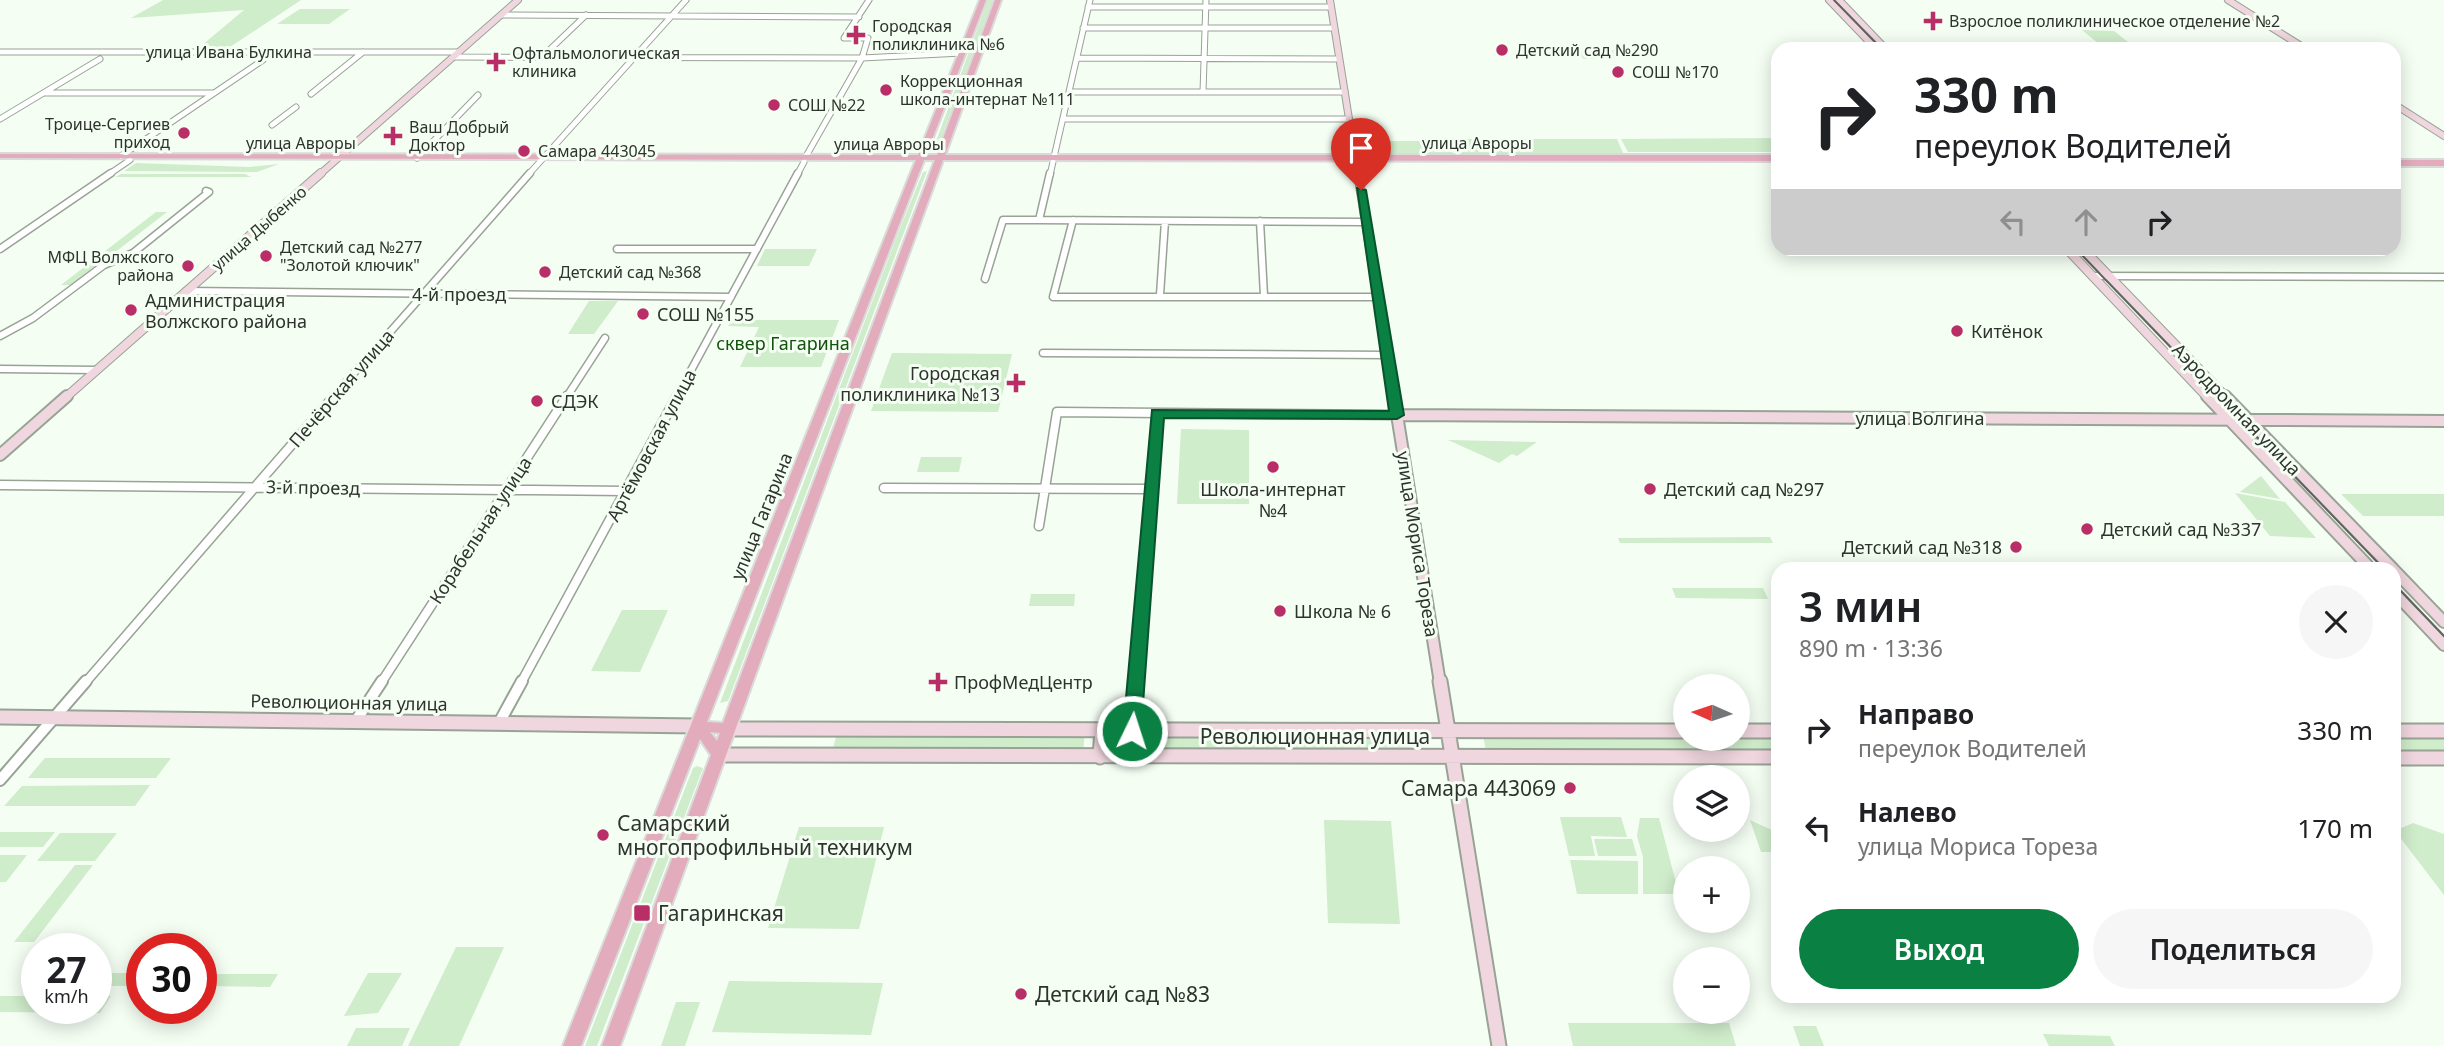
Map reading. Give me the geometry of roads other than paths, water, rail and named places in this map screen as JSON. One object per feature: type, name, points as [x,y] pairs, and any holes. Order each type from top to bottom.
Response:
[{"type":"main road","name":"улица Дыбенко","points":[[0,455],[518,0]]},
{"type":"main road","name":"улица Гагарина","points":[[572,1046],[984,0]]},
{"type":"main road","points":[[611,1046],[998,0]]},
{"type":"main road","points":[[1829,0],[1869,42]]},
{"type":"main road","points":[[1839,0],[1879,42]]},
{"type":"main road","points":[[2228,0],[2295,42]]},
{"type":"main road","name":"улица Мориса Тореза","points":[[1330,3],[1499,1046]]},
{"type":"main road","points":[[2401,108],[2444,136]]},
{"type":"main road","name":"улица Авроры","points":[[0,158],[542,159]]},
{"type":"main road","name":"улица Авроры","points":[[338,159],[804,162],[1053,159],[1771,160]]},
{"type":"main road","points":[[2401,160],[2444,160]]},
{"type":"main road","name":"Аэродромная улица","points":[[2073,256],[2364,562]]},
{"type":"main road","name":"Аэродромная улица","points":[[2089,256],[2385,562]]},
{"type":"main road","name":"улица Волгина","points":[[1397,415],[2444,421]]},
{"type":"main road","name":"Аэродромная улица","points":[[2401,578],[2444,622]]},
{"type":"main road","points":[[2401,599],[2444,645]]},
{"type":"main road","name":"Революционная улица","points":[[0,717],[698,726],[729,729],[1673,731]]},
{"type":"main road","points":[[698,726],[719,755]]},
{"type":"main road","points":[[1100,757],[1102,731]]},
{"type":"main road","points":[[1750,731],[1771,731]]},
{"type":"main road","points":[[2401,731],[2443,732]]},
{"type":"main road","name":"Революционная улица","points":[[719,755],[1771,757]]},
{"type":"main road","points":[[2401,758],[2444,758]]},
{"type":"street","name":"Печёрская улица","points":[[0,780],[422,294],[685,0]]},
{"type":"street","points":[[863,58],[868,38],[844,38],[869,0]]},
{"type":"street","points":[[1039,220],[1090,0]]},
{"type":"street","points":[[1203,92],[1206,3]]},
{"type":"street","points":[[1088,7],[1330,3]]},
{"type":"street","points":[[501,15],[859,16]]},
{"type":"street","points":[[542,57],[586,15]]},
{"type":"street","points":[[1083,28],[1334,27]]},
{"type":"street","name":"улица Ивана Булкина","points":[[0,52],[363,52],[542,57],[863,58],[962,53]]},
{"type":"street","points":[[312,94],[363,52]]},
{"type":"street","name":"Артёмовская улица","points":[[499,723],[863,58]]},
{"type":"street","points":[[1077,58],[1339,59]]},
{"type":"street","points":[[0,119],[100,59]]},
{"type":"street","points":[[0,249],[263,60]]},
{"type":"street","points":[[1069,92],[1345,92]]},
{"type":"street","points":[[44,93],[214,93]]},
{"type":"street","points":[[417,158],[478,95]]},
{"type":"street","points":[[272,125],[296,107]]},
{"type":"street","points":[[1063,119],[1349,119]]},
{"type":"street","points":[[0,335],[33,318],[104,265],[133,253],[209,192],[206,191]]},
{"type":"street","points":[[985,279],[1003,220],[1366,222]]},
{"type":"street","points":[[1073,220],[1053,297],[1378,297]]},
{"type":"street","points":[[1160,295],[1165,221]]},
{"type":"street","points":[[1261,221],[1264,296]]},
{"type":"street","points":[[617,249],[757,249]]},
{"type":"street","points":[[2092,276],[2444,277]]},
{"type":"street","name":"4-й проезд","points":[[186,292],[731,297]]},
{"type":"street","name":"Корабельная улица","points":[[355,722],[604,338]]},
{"type":"street","points":[[1043,353],[1387,355]]},
{"type":"street","points":[[0,369],[97,370]]},
{"type":"street","points":[[1039,526],[1057,412],[1397,415]]},
{"type":"street","points":[[1132,731],[1157,413]]},
{"type":"street","name":"3-й проезд","points":[[0,485],[626,491]]},
{"type":"street","points":[[884,488],[1151,489]]},
{"type":"tram line","points":[[1834,0],[1875,42]]},
{"type":"tram line","points":[[2083,256],[2377,562]]},
{"type":"tram line","points":[[2401,591],[2444,636]]},
{"type":"place","name":"Взрослое поликлиническое отделение №2","points":[[1933,21]]},
{"type":"place","name":"Городская поликлиника №6","points":[[856,35]]},
{"type":"place","name":"Детский сад №290","points":[[1502,50]]},
{"type":"place","name":"Офтальмологическая клиника","points":[[496,62]]},
{"type":"place","name":"СОШ №170","points":[[1618,72]]},
{"type":"place","name":"Коррекционная школа-интернат №111","points":[[886,90]]},
{"type":"place","name":"СОШ №22","points":[[774,105]]},
{"type":"place","name":"Троице-Сергиев приход","points":[[184,133]]},
{"type":"place","name":"Ваш Добрый Доктор","points":[[393,136]]},
{"type":"place","name":"Самара 443045","points":[[524,151]]},
{"type":"place","name":"Детский сад №277 \"Золотой ключик\"","points":[[266,256]]},
{"type":"place","name":"МФЦ Волжского района","points":[[188,266]]},
{"type":"place","name":"Детский сад №368","points":[[545,272]]},
{"type":"place","name":"Администрация Волжского района","points":[[131,310]]},
{"type":"place","name":"СОШ №155","points":[[643,314]]},
{"type":"place","name":"Китёнок","points":[[1957,331]]},
{"type":"place","name":"Городская поликлиника №13","points":[[1016,383]]},
{"type":"place","name":"СДЭК","points":[[537,401]]},
{"type":"place","name":"Школа-интернат №4","points":[[1273,467]]},
{"type":"place","name":"Детский сад №297","points":[[1650,489]]},
{"type":"place","name":"Детский сад №337","points":[[2087,529]]},
{"type":"place","name":"Детский сад №318","points":[[2016,547]]},
{"type":"place","name":"Школа № 6","points":[[1280,611]]},
{"type":"place","name":"ПрофМедЦентр","points":[[938,682]]},
{"type":"place","name":"Самара 443069","points":[[1570,788]]},
{"type":"place","name":"Самарский многопрофильный техникум","points":[[603,835]]},
{"type":"place","name":"Гагаринская","points":[[642,913]]},
{"type":"place","name":"Детский сад №83","points":[[1021,994]]},
{"type":"park label","name":"сквер Гагарина","points":[[783,343]]}]
